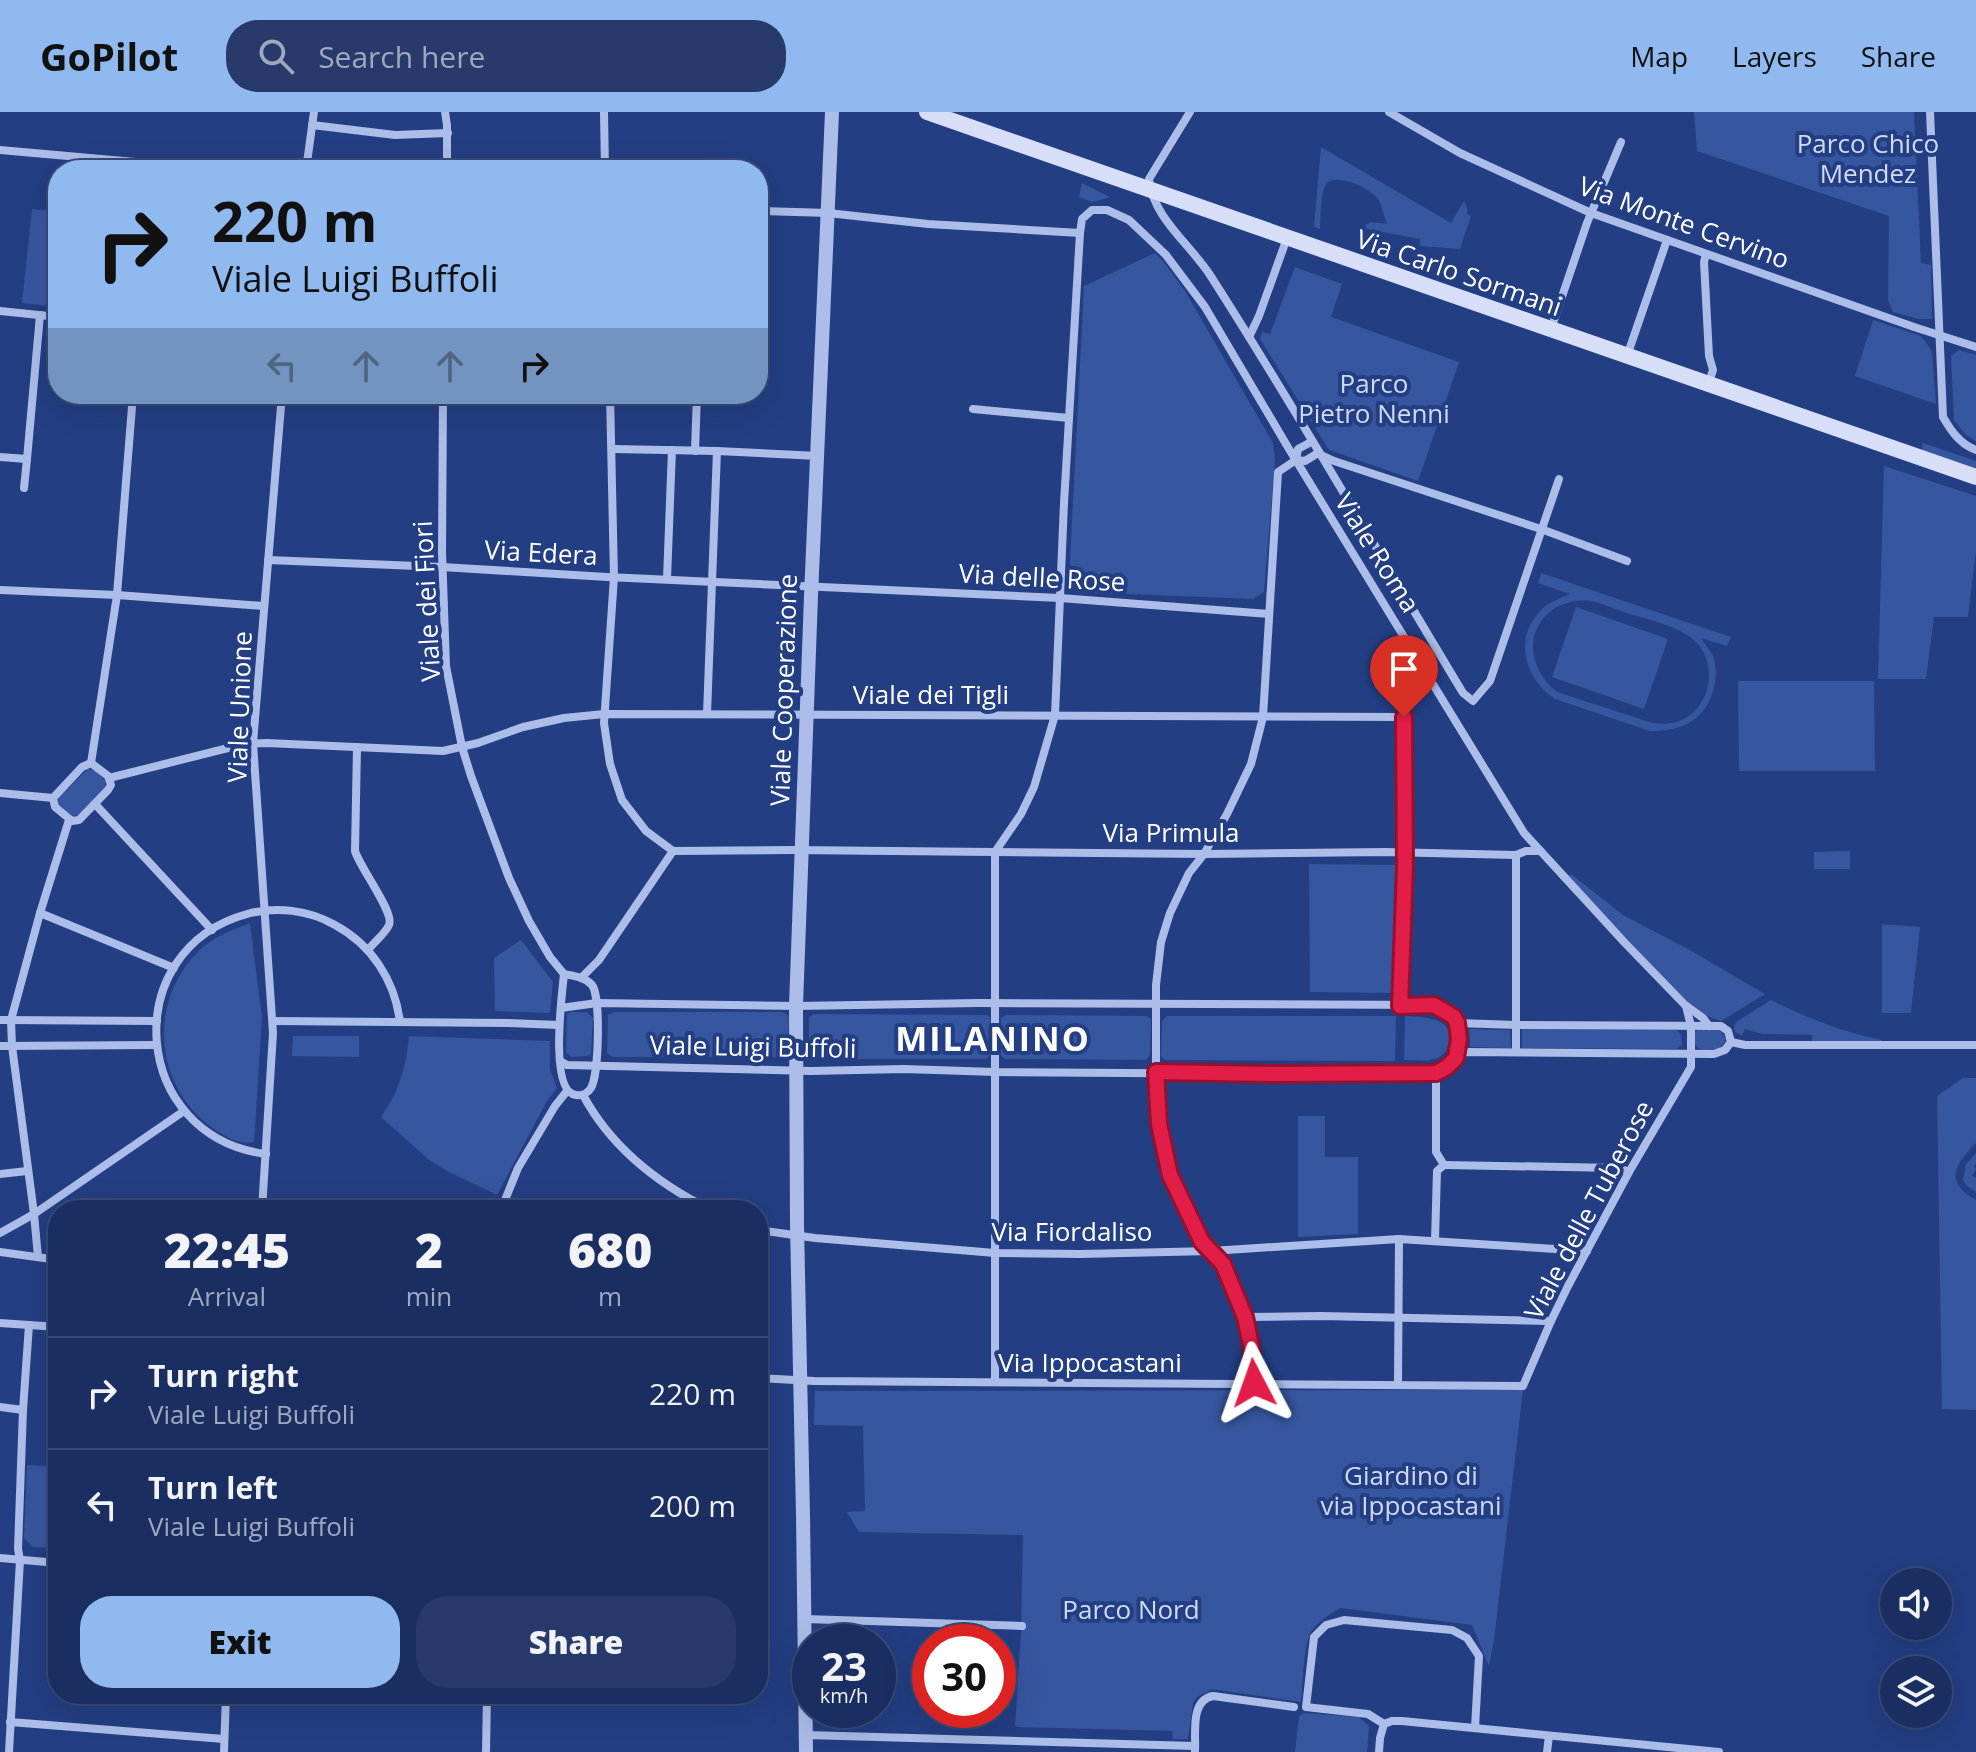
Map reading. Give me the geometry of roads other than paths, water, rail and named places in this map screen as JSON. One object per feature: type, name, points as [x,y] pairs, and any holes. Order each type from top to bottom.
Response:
[{"type":"main road","name":"Via Carlo Sormani","points":[[927,112],[970,119],[1150,191],[1976,477]]},
{"type":"street","points":[[307,160],[314,112]]},
{"type":"street","points":[[445,112],[447,160]]},
{"type":"street","points":[[604,112],[605,160]]},
{"type":"street","name":"Viale Cooperazione","points":[[806,1752],[796,1006],[832,112]]},
{"type":"street","points":[[1150,191],[1149,179],[1190,112]]},
{"type":"street","name":"Via Monte Cervino","points":[[1389,112],[1460,153],[1591,213],[1976,347]]},
{"type":"street","points":[[1930,112],[1943,417],[1949,428],[1972,448]]},
{"type":"street","points":[[312,125],[395,135],[448,133]]},
{"type":"street","points":[[1551,330],[1591,213],[1621,142]]},
{"type":"street","points":[[0,150],[89,160]]},
{"type":"street","name":"Viale Roma","points":[[1150,191],[1171,228],[1204,266],[1249,337],[1463,693],[1473,701],[1490,681],[1541,529]]},
{"type":"street","name":"Viale Roma","points":[[1080,233],[1082,219],[1092,210],[1107,210],[1129,220],[1166,255],[1205,307],[1524,833],[1685,1005],[1709,1026],[1725,1028],[1731,1042]]},
{"type":"street","points":[[768,211],[828,213],[928,224],[1080,233],[1055,715],[1034,787],[1021,814],[995,852],[995,1382]]},
{"type":"street","points":[[1249,337],[1287,238]]},
{"type":"street","points":[[1627,356],[1667,240]]},
{"type":"street","points":[[1706,254],[1709,356],[1713,364],[1708,385]]},
{"type":"street","points":[[0,311],[48,316]]},
{"type":"street","points":[[24,488],[40,315]]},
{"type":"street","points":[[91,763],[117,595],[132,404]]},
{"type":"street","name":"Viale Unione","points":[[263,1200],[273,1021],[253,743],[281,404]]},
{"type":"street","name":"Viale dei Fiori","points":[[443,404],[442,567],[446,666],[462,747],[509,878],[529,921],[564,974]]},
{"type":"street","points":[[581,978],[599,960],[673,851],[646,831],[622,800],[610,764],[604,714],[614,577],[610,404]]},
{"type":"street","points":[[695,451],[697,404]]},
{"type":"street","points":[[973,409],[1069,418]]},
{"type":"street","points":[[1296,460],[1298,449],[1311,442]]},
{"type":"street","points":[[612,449],[818,456]]},
{"type":"street","points":[[667,579],[672,450]]},
{"type":"street","points":[[707,714],[717,451]]},
{"type":"street","points":[[1254,1383],[1245,1317],[1223,1264],[1194,1229],[1170,1175],[1159,1124],[1157,970],[1170,913],[1189,873],[1227,814],[1251,764],[1263,717],[1278,472],[1296,460],[1305,461],[1318,453],[1627,561]]},
{"type":"street","points":[[0,457],[27,459]]},
{"type":"street","points":[[1541,529],[1559,479]]},
{"type":"street","name":"Via Edera","points":[[268,560],[812,586]]},
{"type":"street","name":"Via delle Rose","points":[[812,586],[1060,598],[1269,614]]},
{"type":"street","points":[[0,590],[264,606]]},
{"type":"street","points":[[1400,1006],[1405,852],[1404,659],[1413,651]]},
{"type":"street","name":"Viale dei Tigli","points":[[109,778],[244,744],[443,751],[523,727],[604,714],[1404,717]]},
{"type":"street","points":[[357,747],[355,851],[358,862],[391,920],[368,950]]},
{"type":"street","points":[[53,798],[55,807],[69,820],[79,820],[110,788],[109,778],[91,763]]},
{"type":"street","points":[[53,798],[82,767],[91,763]]},
{"type":"street","points":[[0,793],[53,798]]},
{"type":"street","points":[[95,804],[212,930]]},
{"type":"street","points":[[38,1257],[11,1020],[69,820]]},
{"type":"street","name":"Via Primula","points":[[673,851],[1405,852],[1516,855],[1539,851]]},
{"type":"street","points":[[1516,855],[1516,1052]]},
{"type":"street","points":[[266,1154],[244,1150],[205,1131],[184,1111],[165,1080],[157,1045],[157,1021],[162,996],[174,968],[192,946],[233,919],[264,911],[292,911],[318,917],[344,929],[377,961],[390,983],[400,1022]]},
{"type":"street","points":[[40,913],[174,968]]},
{"type":"street","points":[[564,974],[581,978],[592,985],[597,1003],[595,1065],[592,1085],[583,1095],[574,1095],[565,1087],[560,1061],[559,1025],[564,974]]},
{"type":"street","name":"Viale Luigi Buffoli","points":[[561,1008],[597,1003],[796,1006],[995,1003],[1434,1005],[1454,1017],[1457,1023],[1709,1026]]},
{"type":"street","name":"Viale Roma","points":[[1685,1005],[1691,1026],[1691,1054]]},
{"type":"street","points":[[0,1020],[157,1021]]},
{"type":"street","points":[[273,1021],[559,1025]]},
{"type":"street","points":[[1456,1058],[1459,1039],[1457,1023]]},
{"type":"street","points":[[1444,1165],[1436,1152],[1436,1073],[1463,1052],[1720,1053],[1731,1042],[1745,1045],[1976,1045]]},
{"type":"street","points":[[0,1046],[157,1045]]},
{"type":"street","name":"Viale delle Tuberose","points":[[1523,1386],[1551,1321],[1587,1251],[1691,1067],[1691,1054]]},
{"type":"street","name":"Viale Luigi Buffoli","points":[[560,1061],[567,1065],[796,1070],[1436,1073]]},
{"type":"street","points":[[505,1200],[518,1168],[565,1087]]},
{"type":"street","points":[[583,1095],[619,1145],[658,1179],[690,1200]]},
{"type":"street","points":[[54,1200],[184,1111]]},
{"type":"street","points":[[1435,1240],[1437,1171],[1444,1165],[1619,1168],[1629,1172]]},
{"type":"street","points":[[0,1174],[27,1171]]},
{"type":"street","points":[[0,1233],[48,1204]]},
{"type":"street","name":"Via Fiordaliso","points":[[768,1231],[995,1253],[1211,1251],[1399,1239],[1587,1251]]},
{"type":"street","points":[[1398,1384],[1399,1239]]},
{"type":"street","points":[[0,1252],[48,1258]]},
{"type":"street","points":[[1245,1317],[1551,1321]]},
{"type":"street","points":[[0,1323],[48,1326]]},
{"type":"street","points":[[9,1752],[29,1325]]},
{"type":"street","name":"Via Ippocastani","points":[[768,1379],[1523,1386]]},
{"type":"street","points":[[0,1407],[23,1410]]},
{"type":"street","points":[[0,1558],[48,1562]]},
{"type":"street","points":[[805,1619],[1022,1626]]},
{"type":"street","points":[[1384,1724],[1368,1714],[1306,1707],[1314,1637],[1326,1625],[1344,1620],[1452,1630],[1467,1638],[1479,1656],[1475,1728]]},
{"type":"street","points":[[806,1735],[1195,1749],[1197,1705],[1204,1697],[1294,1707]]},
{"type":"street","points":[[224,1752],[226,1704]]},
{"type":"street","points":[[486,1752],[487,1704]]},
{"type":"street","points":[[1384,1724],[1402,1721],[1717,1752]]},
{"type":"street","points":[[10,1722],[224,1739]]},
{"type":"street","points":[[1379,1752],[1384,1724]]},
{"type":"street","points":[[1547,1752],[1549,1736]]},
{"type":"district","name":"MILANINO","points":[[993,1039]]},
{"type":"park label","name":"Parco Chico Mendez","points":[[1868,159]]},
{"type":"park label","name":"Parco Pietro Nenni","points":[[1374,399]]},
{"type":"park label","name":"Giardino di via Ippocastani","points":[[1411,1491]]},
{"type":"park label","name":"Parco Nord","points":[[1131,1610]]}]
